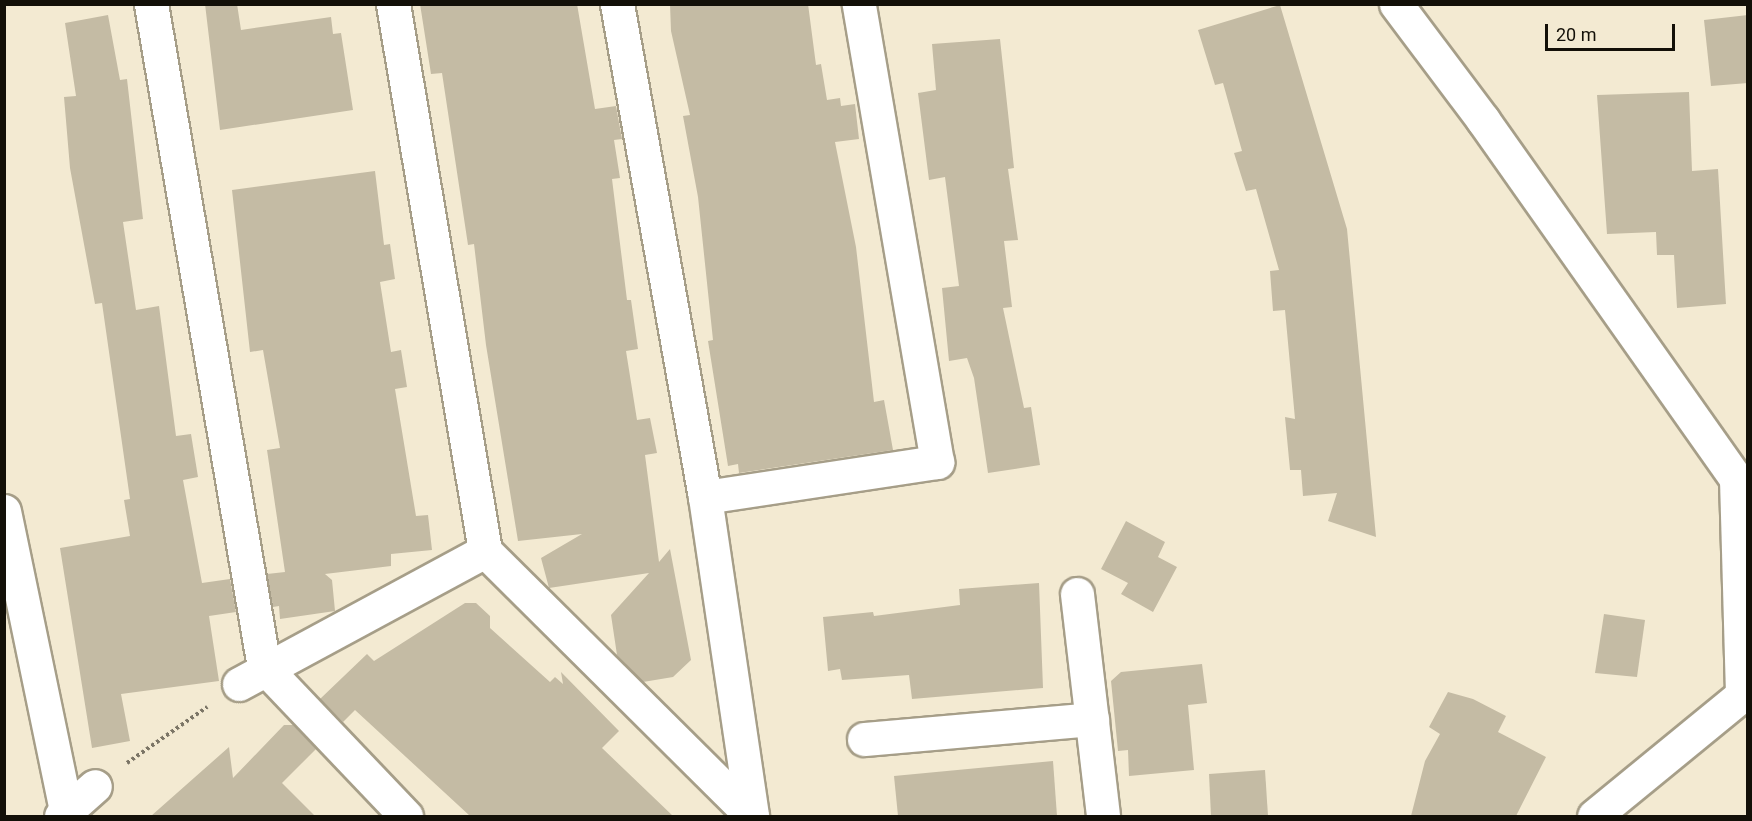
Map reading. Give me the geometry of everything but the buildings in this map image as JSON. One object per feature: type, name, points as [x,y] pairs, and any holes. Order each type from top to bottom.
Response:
[{"type":"street","points":[[151,4],[251,675],[406,816]]},
{"type":"street","points":[[393,4],[485,550],[752,816]]},
{"type":"street","points":[[616,4],[705,497],[752,816]]},
{"type":"street","points":[[705,497],[937,462],[859,4]]},
{"type":"street","points":[[1396,4],[1483,120],[1736,479],[1742,695],[1594,816]]},
{"type":"street","points":[[4,511],[64,816]]},
{"type":"street","points":[[251,675],[485,550]]},
{"type":"street","points":[[1077,594],[1103,816]]},
{"type":"street","points":[[864,739],[1092,719]]},
{"type":"street","points":[[64,816],[95,786]]},
{"type":"path","points":[[95,786],[251,675]]}]
